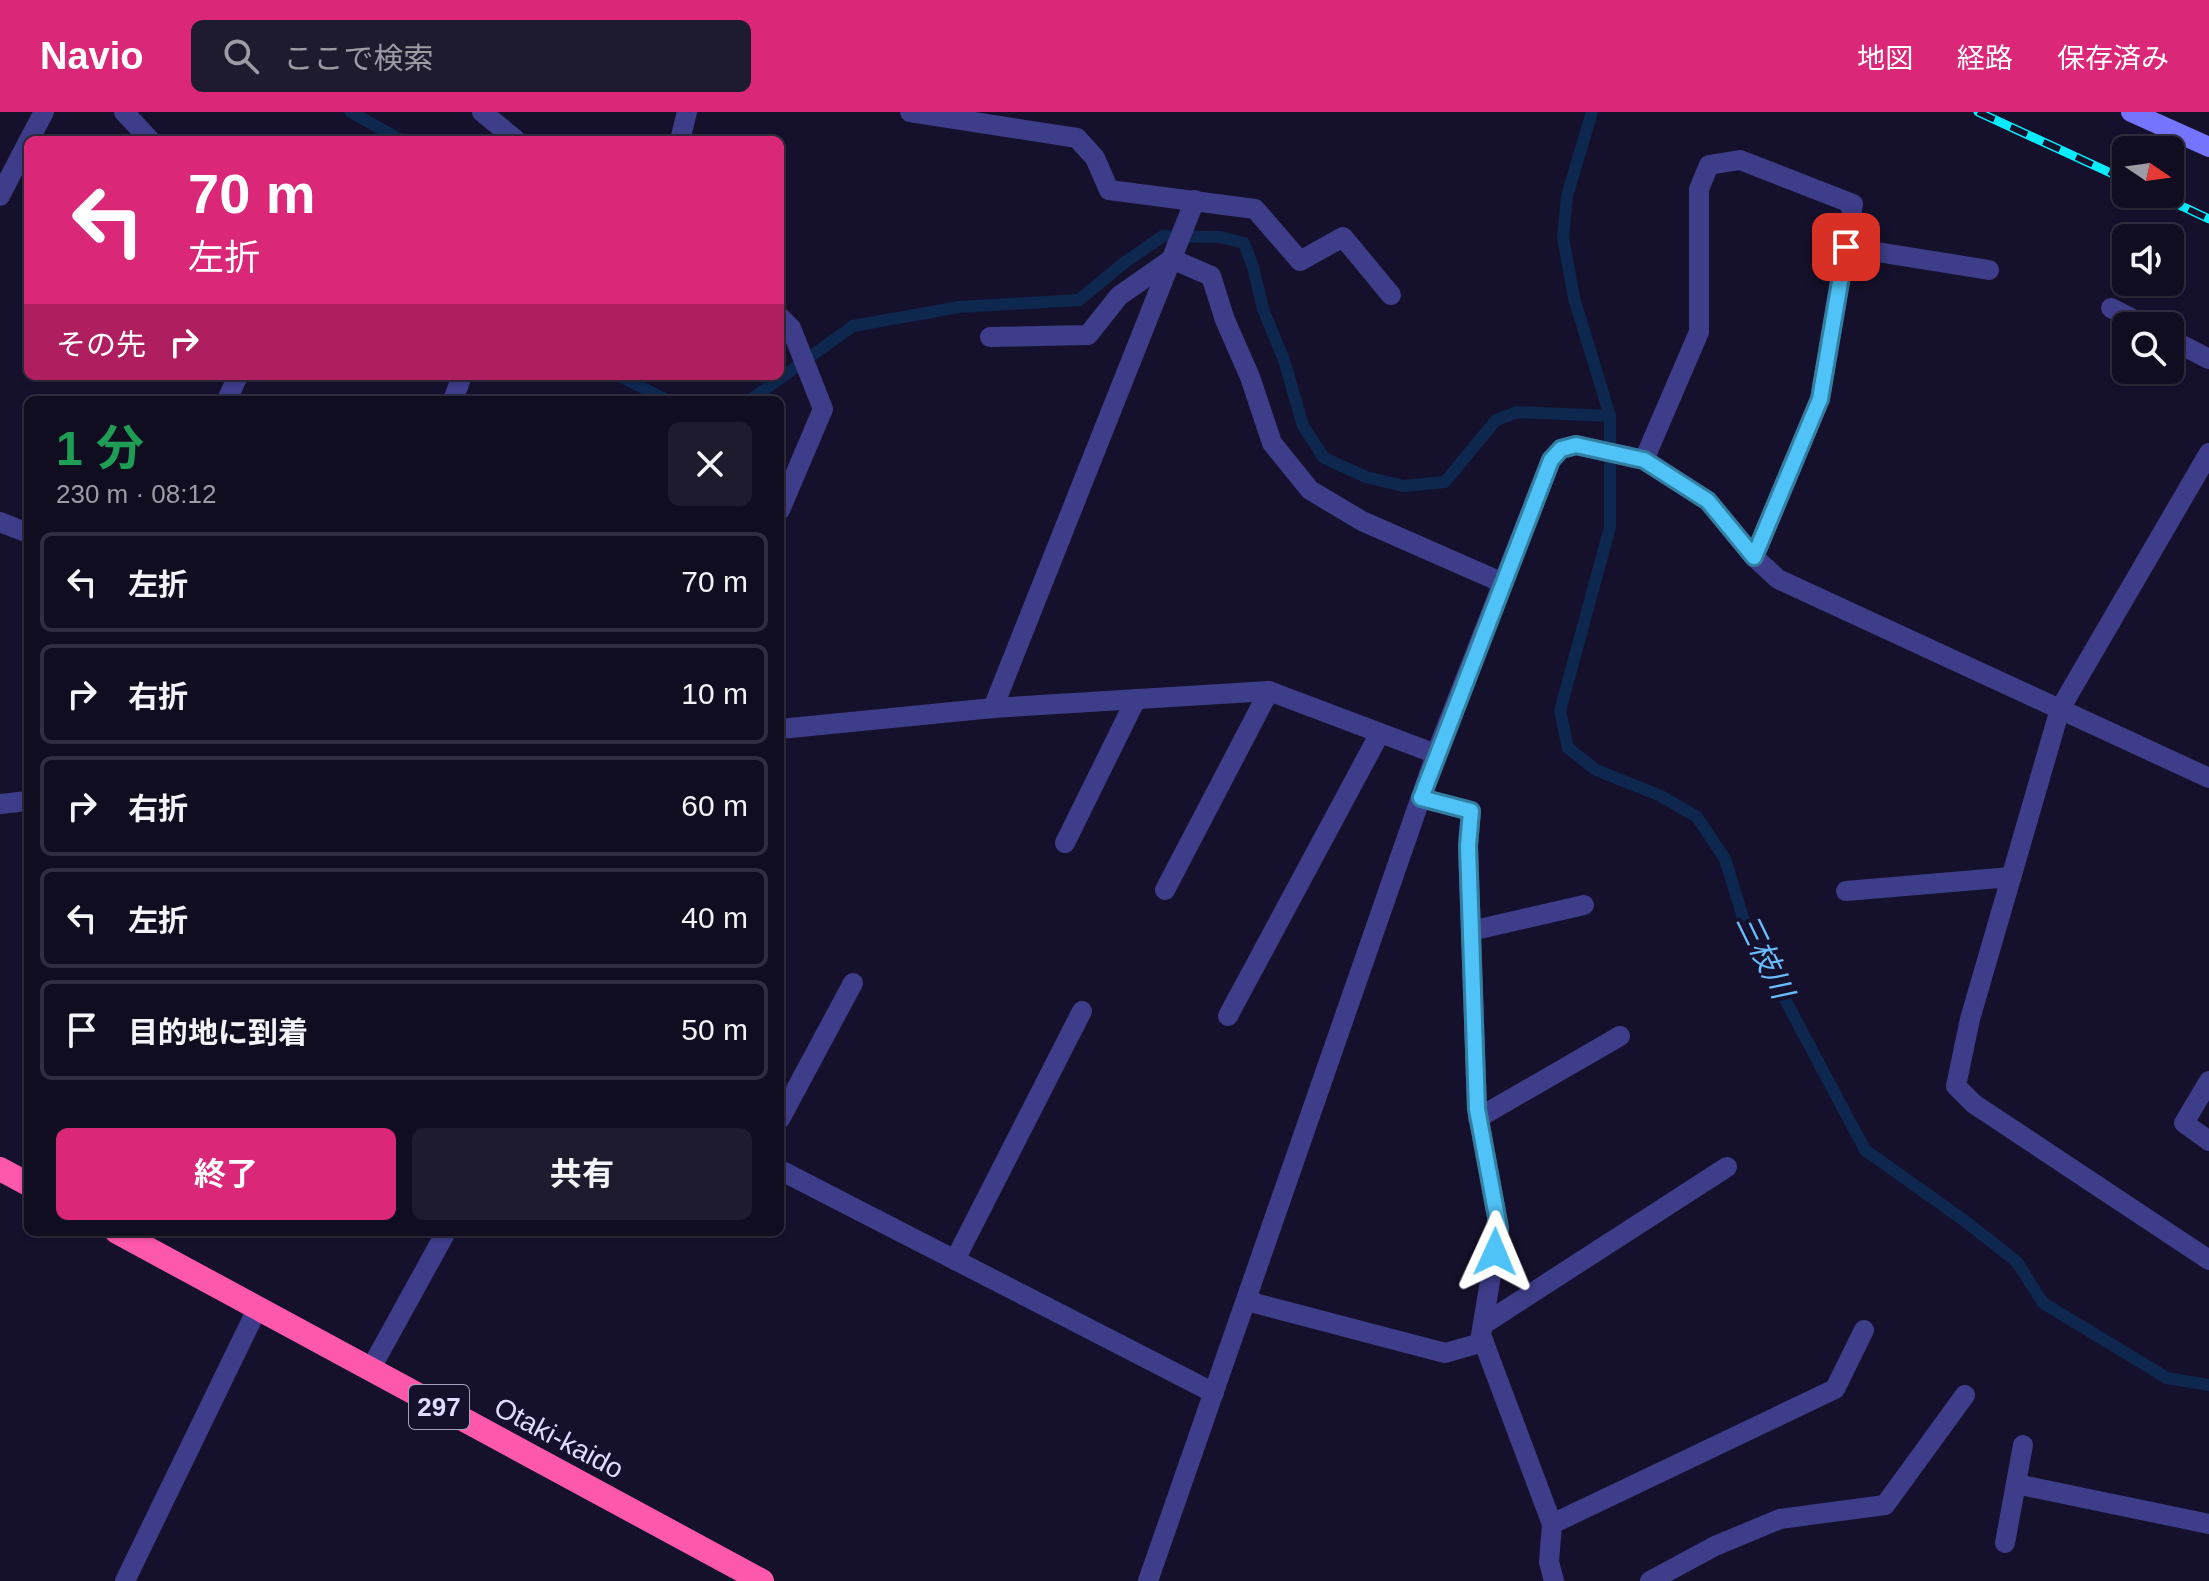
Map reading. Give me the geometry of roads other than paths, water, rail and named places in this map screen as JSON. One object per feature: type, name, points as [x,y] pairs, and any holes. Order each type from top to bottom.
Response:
[{"type":"highway","points":[[0,1169],[24,1182]]},
{"type":"highway","name":"Otaki-kaido","points":[[125,1236],[747,1578]]},
{"type":"street","points":[[32,136],[44,112]]},
{"type":"street","points":[[124,112],[146,136]]},
{"type":"street","points":[[681,136],[687,112]]},
{"type":"street","points":[[910,112],[1077,138],[1095,158],[1109,190],[1255,209],[1300,261],[1343,237],[1391,295]]},
{"type":"street","points":[[2131,112],[2209,147]]},
{"type":"street","points":[[486,114],[511,136]]},
{"type":"street","points":[[0,196],[24,150]]},
{"type":"street","points":[[1644,460],[1699,332],[1699,189],[1709,165],[1740,160],[1853,204],[1820,399],[1754,557]]},
{"type":"street","points":[[993,708],[1195,200]]},
{"type":"street","points":[[1846,247],[1989,270]]},
{"type":"street","points":[[990,337],[1088,335],[1119,296],[1172,259]]},
{"type":"street","points":[[1172,259],[1211,276],[1272,443],[1310,490],[1362,521],[1503,583]]},
{"type":"street","points":[[2111,308],[2119,312]]},
{"type":"street","points":[[784,501],[823,409],[785,322]]},
{"type":"street","points":[[2184,346],[2209,359]]},
{"type":"street","points":[[1148,1581],[1436,754],[1551,460],[1561,449],[1576,445],[1644,460],[1708,501],[1754,557],[1778,579],[2209,778]]},
{"type":"street","points":[[2206,1254],[1974,1104],[1956,1086],[1970,1019],[2060,709],[2209,453]]},
{"type":"street","points":[[0,522],[24,531]]},
{"type":"street","points":[[784,729],[993,708],[1269,691],[1436,754]]},
{"type":"street","points":[[1165,890],[1269,691]]},
{"type":"street","points":[[1065,843],[1136,699]]},
{"type":"street","points":[[1228,1016],[1380,733]]},
{"type":"street","points":[[1421,798],[1471,811],[1468,846],[1478,1118],[1499,1228],[1484,1333],[1552,1524],[1549,1562],[1554,1581]]},
{"type":"street","points":[[0,804],[24,801]]},
{"type":"street","points":[[1846,891],[2011,877]]},
{"type":"street","points":[[1471,931],[1584,905]]},
{"type":"street","points":[[784,1112],[853,983]]},
{"type":"street","points":[[955,1260],[1082,1011]]},
{"type":"street","points":[[1478,1118],[1620,1036]]},
{"type":"street","points":[[2209,1081],[2184,1123],[2209,1141]]},
{"type":"street","points":[[1247,1301],[1445,1353],[1484,1333],[1727,1167]]},
{"type":"street","points":[[784,1172],[1214,1393]]},
{"type":"street","points":[[370,1370],[444,1236]]},
{"type":"street","points":[[125,1581],[258,1307]]},
{"type":"street","points":[[1552,1524],[1835,1389],[1864,1330]]},
{"type":"street","points":[[1650,1581],[1715,1546],[1780,1519],[1885,1505],[1965,1395]]},
{"type":"street","points":[[2005,1543],[2023,1445]]},
{"type":"street","points":[[2016,1484],[2209,1524]]},
{"type":"waterway","points":[[351,112],[394,136]]},
{"type":"waterway","name":"三枝川","points":[[1592,112],[1567,196],[1563,237],[1574,298],[1610,416],[1610,527],[1560,711],[1568,748],[1596,770],[1661,796],[1697,817],[1725,859],[1745,924],[1865,1150],[2017,1262],[2043,1303],[2167,1378],[2209,1385]]},
{"type":"waterway","points":[[784,376],[853,326],[959,307],[1079,300],[1163,236],[1220,237],[1244,243],[1303,426],[1324,458],[1366,477],[1403,486],[1445,482],[1496,420],[1518,412],[1610,416]]},
{"type":"waterway","points":[[627,380],[659,396]]},
{"type":"waterway","points":[[756,396],[778,380]]},
{"type":"railway","points":[[1978,112],[2112,174]]},
{"type":"railway","points":[[2184,207],[2209,219]]}]
